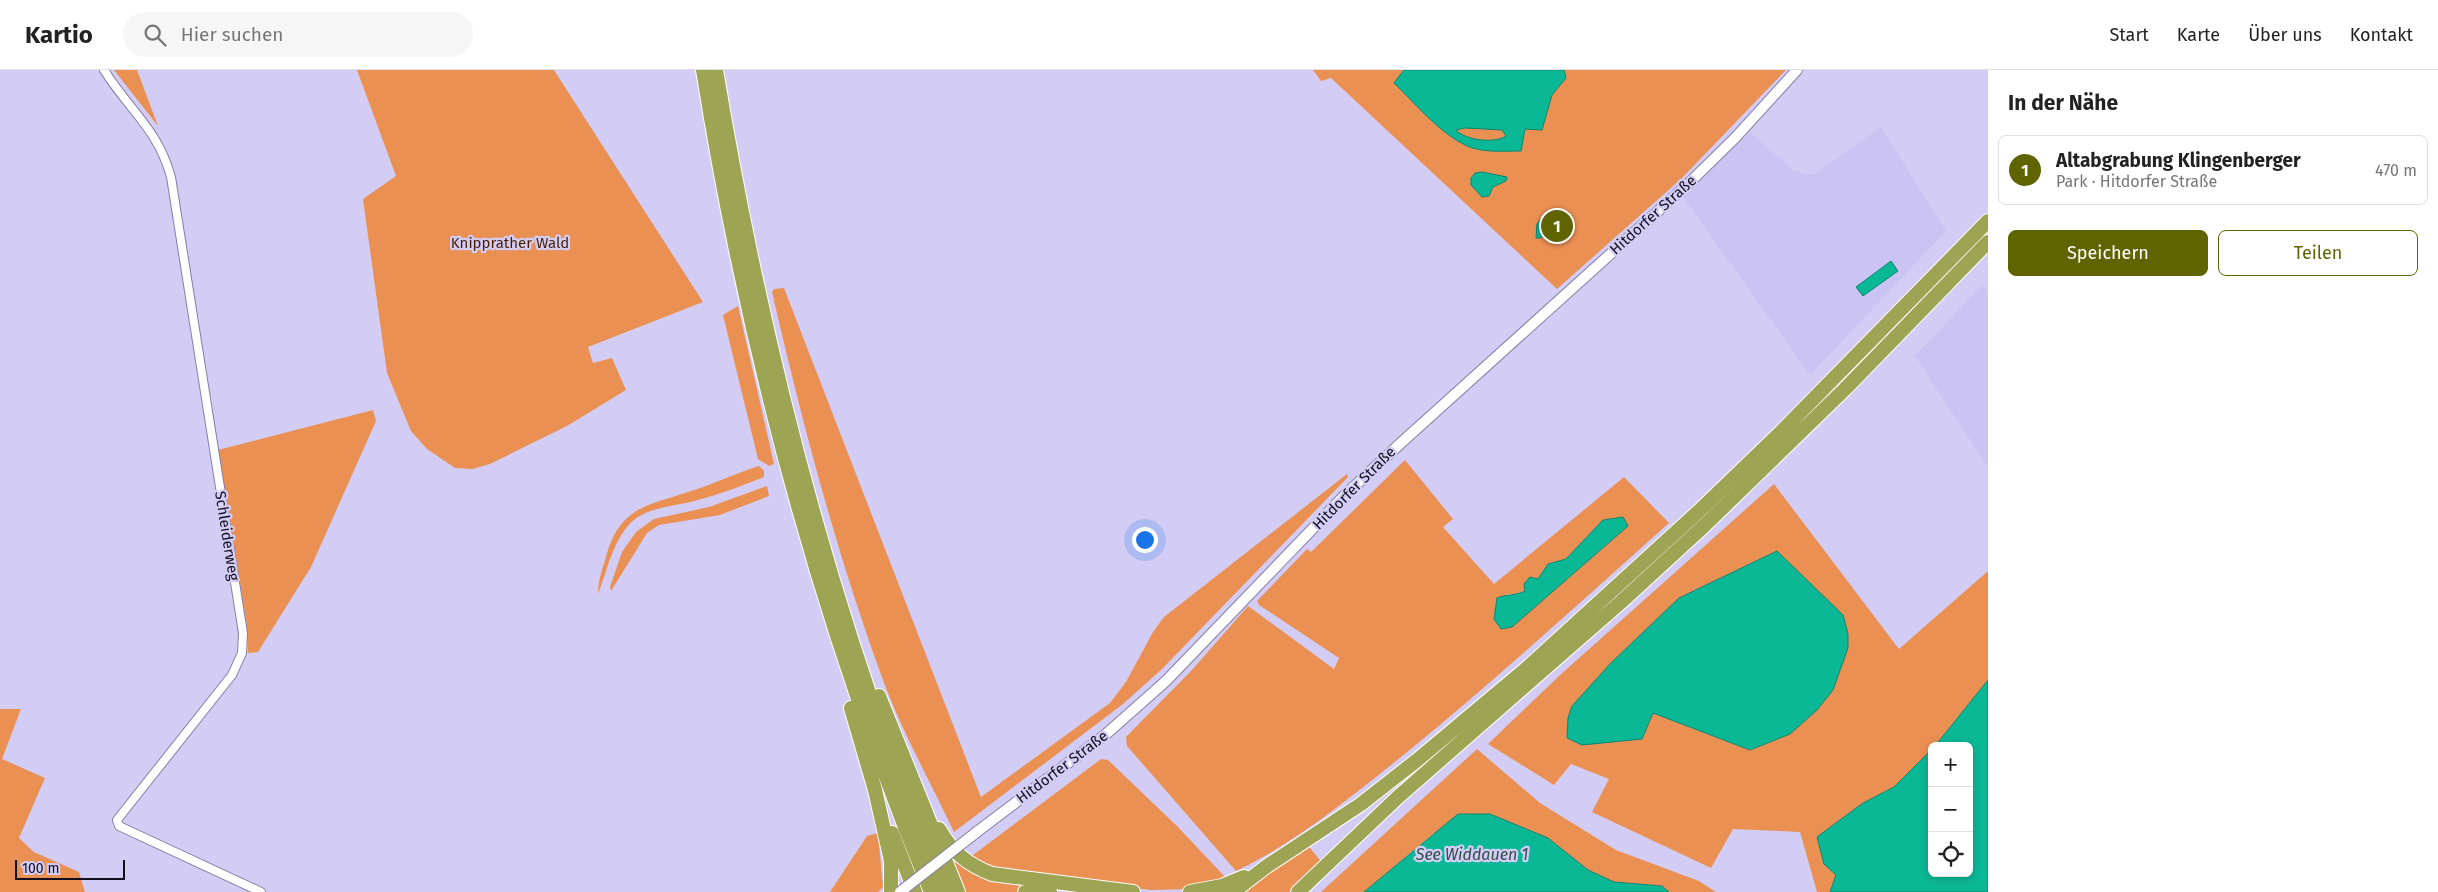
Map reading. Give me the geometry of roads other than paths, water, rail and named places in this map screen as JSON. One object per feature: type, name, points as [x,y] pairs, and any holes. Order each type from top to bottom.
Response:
[{"type":"highway","points":[[703,70],[738,259],[790,480],[861,712],[931,892]]},
{"type":"highway","points":[[716,70],[750,256],[803,478],[873,707],[944,892]]},
{"type":"highway","points":[[1233,892],[1267,866],[1360,804],[1416,762],[1548,649],[1699,511],[1781,432],[1988,221]]},
{"type":"highway","points":[[1298,892],[1398,797],[1614,609],[1705,525],[1845,389],[1988,242]]},
{"type":"highway","points":[[814,562],[816,591],[874,790],[891,861],[891,892]]},
{"type":"highway","points":[[846,623],[860,649],[919,790],[958,892]]},
{"type":"highway","points":[[874,790],[916,892]]},
{"type":"highway","points":[[919,790],[941,832],[958,856],[973,867],[992,874],[1133,892]]},
{"type":"highway","points":[[1190,892],[1222,886],[1267,866]]},
{"type":"highway","points":[[1025,892],[1050,892]]},
{"type":"main road","name":"Hitdorfer Straße","points":[[900,892],[1105,735],[1166,681],[1345,495],[1688,184],[1735,138],[1797,70]]},
{"type":"street","name":"Schleiderweg","points":[[104,70],[156,139],[171,177],[243,633],[242,653],[232,675],[117,820],[119,826],[261,892]]},
{"type":"water","points":[[1404,70],[1564,70],[1566,78],[1552,95],[1542,130],[1525,129],[1521,151],[1487,151],[1467,146],[1437,126],[1394,83]],"holes":[[[1465,128],[1502,130],[1506,136],[1494,140],[1480,140],[1466,136],[1456,130]]]},
{"type":"water","points":[[1482,172],[1507,177],[1506,181],[1493,187],[1489,196],[1482,197],[1471,185],[1471,178],[1475,173]]},
{"type":"water","points":[[1541,218],[1548,231],[1547,234],[1536,238],[1537,224]]},
{"type":"water","points":[[1891,261],[1898,271],[1863,296],[1856,287]]},
{"type":"water","points":[[1623,517],[1628,526],[1512,627],[1501,629],[1494,619],[1497,598],[1525,591],[1524,584],[1530,577],[1538,579],[1548,564],[1566,559],[1603,520]]},
{"type":"water","points":[[1777,551],[1843,615],[1848,634],[1848,648],[1833,690],[1817,710],[1790,734],[1750,750],[1653,713],[1642,739],[1582,745],[1567,738],[1568,718],[1572,706],[1611,663],[1679,598]]},
{"type":"water","points":[[1988,680],[1988,892],[1830,892],[1836,875],[1824,864],[1817,837],[1863,803],[1894,787],[1928,753],[1928,877],[1973,877],[1973,742],[1938,742]]},
{"type":"water","name":"See Widdauen 1","points":[[1458,814],[1490,814],[1548,838],[1588,870],[1614,882],[1662,886],[1669,892],[1364,892]]},
{"type":"place","name":"Altabgrabung Klingenberger","points":[[1557,226]]},
{"type":"park label","name":"Knipprather Wald","points":[[510,243]]}]
